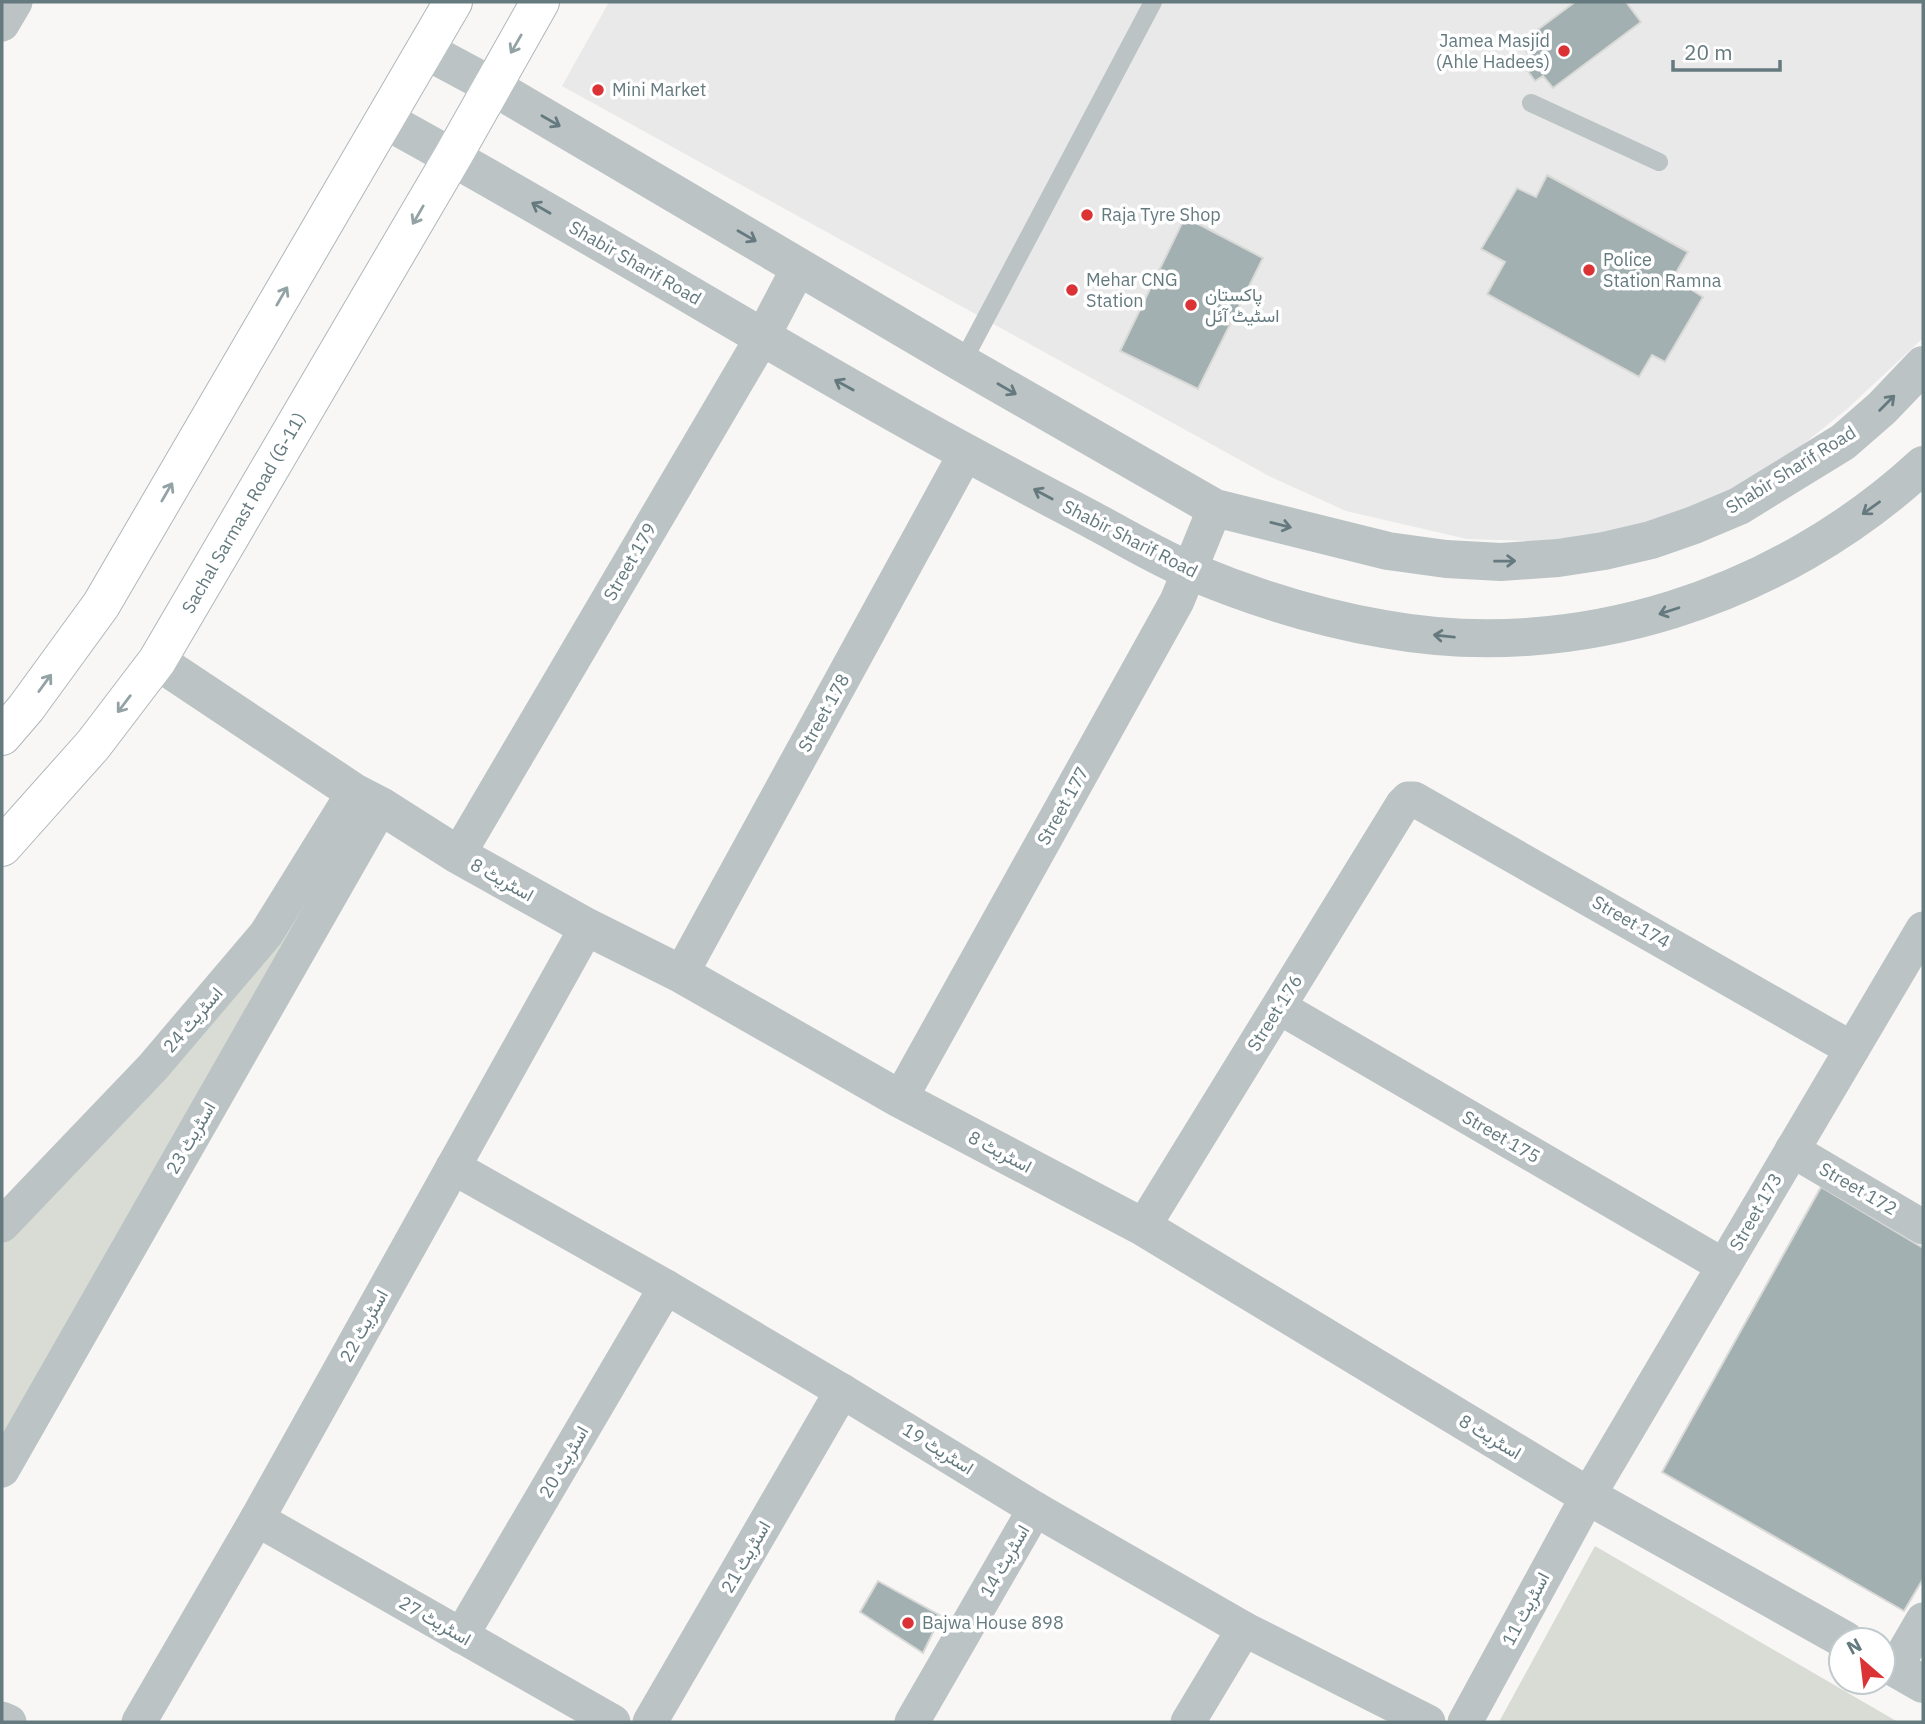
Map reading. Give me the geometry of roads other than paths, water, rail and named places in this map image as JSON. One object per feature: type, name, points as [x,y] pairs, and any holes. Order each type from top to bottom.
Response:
[{"type":"main road","points":[[2,736],[26,708],[101,605],[453,2]]},
{"type":"main road","points":[[492,86],[540,2]]},
{"type":"main road","name":"Sachal Sarmast Road (G-11)","points":[[2,846],[93,746],[157,661],[492,86]]},
{"type":"street","points":[[2,24],[15,2]]},
{"type":"street","name":"Shabir Sharif Road","points":[[417,64],[492,86],[962,363],[1215,508],[1388,551],[1446,559],[1512,561],[1558,558],[1604,551],[1684,529],[1739,506],[1843,442],[1882,408],[1923,365]]},
{"type":"street","name":"Shabir Sharif Road","points":[[385,120],[453,156],[762,338],[966,453],[1190,572],[1303,611],[1385,630],[1467,637],[1530,637],[1592,629],[1657,615],[1715,596],[1771,571],[1835,534],[1898,489],[1923,465]]},
{"type":"street","name":"Street 179","points":[[458,855],[762,338],[799,267]]},
{"type":"street","name":"Street 178","points":[[681,974],[966,453]]},
{"type":"street","name":"Street 177","points":[[900,1099],[1177,601],[1215,508]]},
{"type":"street","name":"اسٹریٹ 8","points":[[157,661],[458,855],[587,927],[681,974],[900,1099],[1143,1227],[1588,1496],[1827,1630]]},
{"type":"street","name":"اسٹریٹ 24","points":[[2,1226],[153,1067],[266,934],[368,799]]},
{"type":"street","name":"اسٹریٹ 23","points":[[2,1471],[368,799]]},
{"type":"street","name":"Street 176","points":[[1143,1227],[1408,799]]},
{"type":"street","name":"Street 174","points":[[1408,799],[1414,799],[1852,1049]]},
{"type":"street","name":"اسٹریٹ 22","points":[[139,1722],[257,1519],[587,927]]},
{"type":"street","name":"Street 173","points":[[1588,1496],[1852,1049],[1911,978],[1923,929]]},
{"type":"street","name":"Street 175","points":[[1279,1007],[1724,1266]]},
{"type":"street","name":"Street 172","points":[[1792,1150],[1923,1227]]},
{"type":"street","name":"اسٹریٹ 19","points":[[453,1167],[666,1287],[1035,1509],[1244,1629],[1428,1722]]},
{"type":"street","name":"اسٹریٹ 20","points":[[461,1636],[666,1287]]},
{"type":"street","name":"اسٹریٹ 21","points":[[650,1722],[842,1391]]},
{"type":"street","name":"اسٹریٹ 11","points":[[1465,1722],[1588,1496]]},
{"type":"street","name":"اسٹریٹ 14","points":[[912,1722],[1035,1509]]},
{"type":"street","name":"اسٹریٹ 27","points":[[257,1519],[612,1722]]},
{"type":"street","points":[[1901,1671],[1923,1620]]},
{"type":"street","points":[[1188,1722],[1244,1629]]},
{"type":"street","points":[[2,1719],[9,1722]]},
{"type":"lane","points":[[962,363],[1153,2]]},
{"type":"lane","points":[[1531,103],[1659,162]]},
{"type":"place","name":"Jamea Masjid (Ahle Hadees)","points":[[1564,51]]},
{"type":"place","name":"Mini Market","points":[[598,90]]},
{"type":"place","name":"Raja Tyre Shop","points":[[1087,215]]},
{"type":"place","name":"Police Station Ramna","points":[[1589,270]]},
{"type":"place","name":"Mehar CNG Station","points":[[1072,290]]},
{"type":"place","name":"پاکستان اسٹیٹ آئل","points":[[1191,305]]},
{"type":"place","name":"Bajwa House 898","points":[[908,1623]]}]
